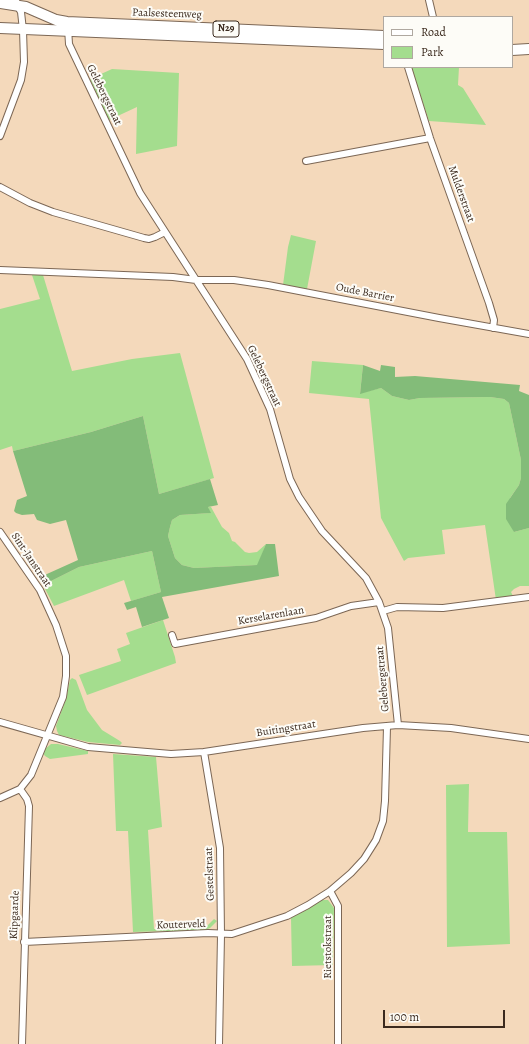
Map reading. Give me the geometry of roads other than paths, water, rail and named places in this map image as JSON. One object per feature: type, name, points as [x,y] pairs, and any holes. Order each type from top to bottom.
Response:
[{"type":"main road","name":"Paalsesteenweg","points":[[0,3],[17,3],[68,26],[383,44]]},
{"type":"main road","name":"Paalsesteenweg","points":[[0,28],[24,30],[68,26],[383,36]]},
{"type":"main road","points":[[513,50],[529,49]]},
{"type":"street","points":[[429,0],[433,16]]},
{"type":"street","points":[[0,136],[21,80],[24,62],[24,30],[21,12],[17,3]]},
{"type":"street","name":"Gelebergstraat","points":[[68,26],[69,44],[140,193],[247,359],[270,409],[290,479],[299,497],[322,531],[366,578],[379,602],[388,628],[398,725]]},
{"type":"street","name":"Mulderstraat","points":[[408,68],[430,138],[489,303],[494,320],[493,328]]},
{"type":"street","points":[[306,161],[430,138]]},
{"type":"street","points":[[0,187],[30,203],[53,212],[144,238],[149,239],[164,232]]},
{"type":"street","name":"Oude Barrier","points":[[0,270],[173,277],[196,280],[234,280],[268,285],[529,334]]},
{"type":"street","name":"Sint-Janstraat","points":[[0,532],[40,590],[56,625],[66,656],[66,676],[63,697],[31,775],[20,788]]},
{"type":"street","points":[[383,611],[397,607],[443,608],[529,597]]},
{"type":"street","name":"Kerselarenlaan","points":[[172,635],[175,644],[316,618],[351,606],[379,602]]},
{"type":"street","name":"Buitingstraat","points":[[0,722],[88,747],[171,754],[204,752],[362,728],[398,725],[451,728],[529,739]]},
{"type":"street","points":[[330,891],[346,878],[364,859],[380,831],[383,821],[385,801],[387,726]]},
{"type":"street","name":"Gestelstraat","points":[[204,752],[220,848],[220,1044]]},
{"type":"street","points":[[0,798],[20,788]]},
{"type":"street","name":"Klipgaarde","points":[[20,788],[27,799],[29,806],[22,1044]]},
{"type":"street","name":"Kouterveld","points":[[24,942],[208,933],[221,935],[232,934],[287,916],[330,891]]},
{"type":"street","name":"Rietstokstraat","points":[[330,891],[338,906],[338,1044]]}]
